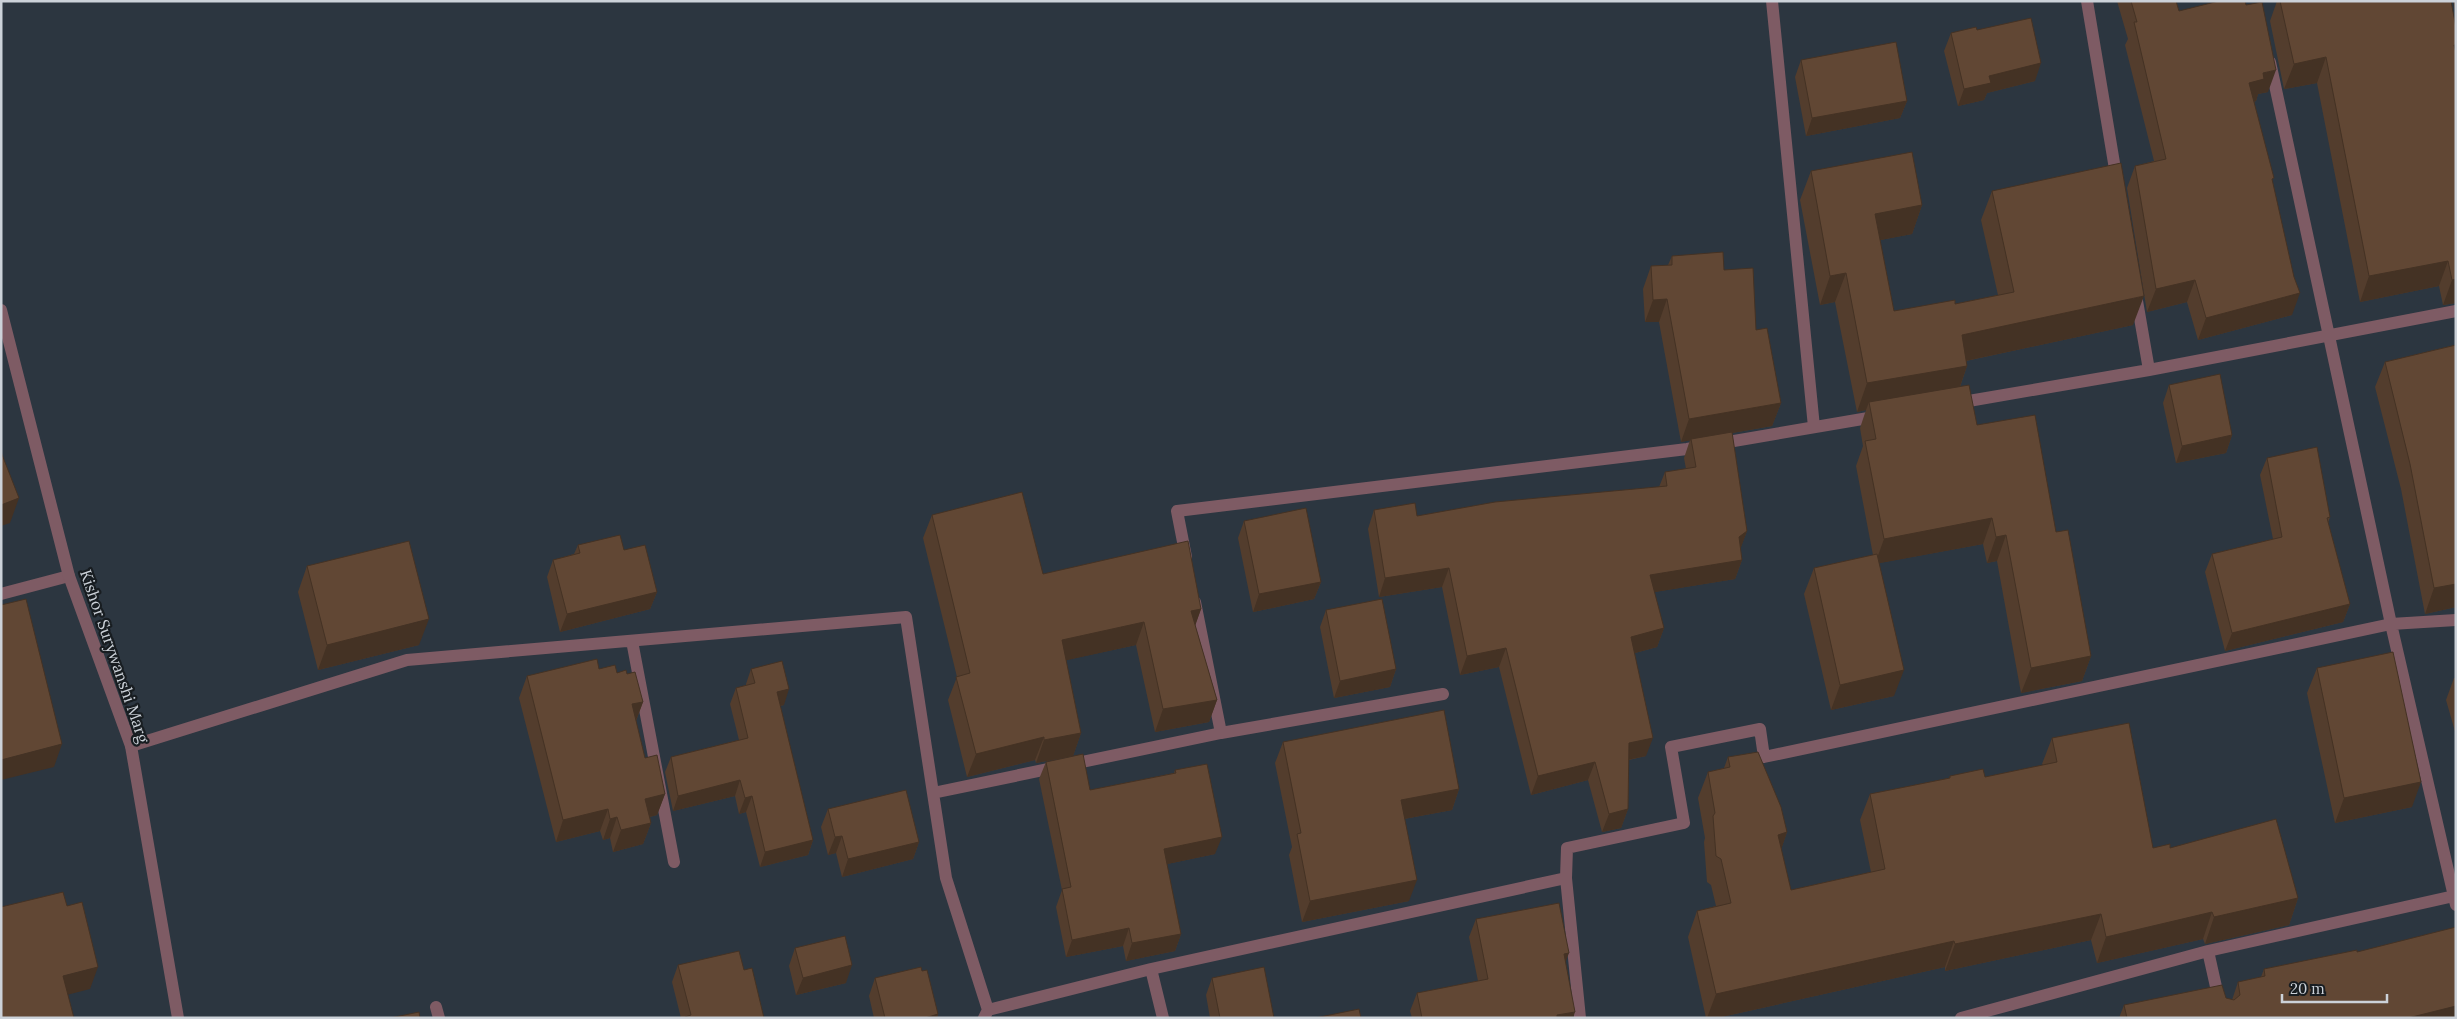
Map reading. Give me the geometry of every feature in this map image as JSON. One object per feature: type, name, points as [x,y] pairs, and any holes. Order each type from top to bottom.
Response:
[{"type":"street","points":[[1772,1],[1814,427]]},
{"type":"street","points":[[2087,1],[2120,196]]},
{"type":"street","points":[[1961,1018],[2208,951],[2455,900],[2391,624],[2268,49]]},
{"type":"street","points":[[2134,283],[2149,370]]},
{"type":"street","points":[[1942,406],[2149,370],[2456,311]]},
{"type":"street","name":"Kishor Surywanshi Marg","points":[[2,316],[70,576],[132,746],[178,1018]]},
{"type":"street","points":[[1188,569],[1177,511],[1687,450],[1893,414]]},
{"type":"street","points":[[1,594],[70,576]]},
{"type":"street","points":[[1192,588],[1221,732]]},
{"type":"street","points":[[132,746],[407,660],[906,617],[946,878],[986,1014],[1151,969],[1566,878]]},
{"type":"street","points":[[1580,1018],[1566,878],[1567,848],[1684,823],[1671,747],[1760,729],[1764,757],[2391,624],[2456,620]]},
{"type":"street","points":[[632,642],[674,862]]},
{"type":"street","points":[[933,793],[1221,732],[1443,694]]},
{"type":"street","points":[[2208,951],[2223,1018]]},
{"type":"street","points":[[1151,969],[1162,1018]]},
{"type":"building","points":[[2131,1],[2176,1],[2179,11],[2219,1],[2245,1],[2246,5],[2262,2],[2276,70],[2263,73],[2264,79],[2249,83],[2274,178],[2272,179],[2294,277],[2300,293],[2206,318],[2195,280],[2156,289],[2135,166],[2166,159],[2134,22],[2137,22]]},
{"type":"building","points":[[2280,1],[2451,1],[2456,28],[2456,45],[2454,45],[2456,53],[2456,279],[2452,280],[2448,261],[2369,276],[2326,57],[2294,64]]},
{"type":"building","points":[[2031,18],[2041,63],[1989,76],[1991,83],[1964,89],[1951,33],[1976,27],[1977,30]]},
{"type":"building","points":[[1896,42],[1907,101],[1812,118],[1801,60]]},
{"type":"building","points":[[1912,152],[1922,205],[1875,214],[1894,311],[1955,300],[1955,304],[2014,292],[1992,191],[2121,163],[2144,296],[1962,335],[1967,366],[1867,383],[1846,273],[1830,276],[1811,171]]},
{"type":"building","points":[[1723,252],[1724,270],[1753,268],[1756,330],[1767,328],[1781,403],[1689,419],[1667,299],[1653,300],[1651,266],[1672,265],[1672,256]]},
{"type":"building","points":[[2456,345],[2456,584],[2434,588],[2410,464],[2385,362]]},
{"type":"building","points":[[2220,374],[2232,435],[2182,446],[2169,385]]},
{"type":"building","points":[[1969,385],[1977,425],[2035,415],[2056,532],[2068,530],[2091,656],[2031,668],[2006,535],[1996,537],[1992,518],[1884,539],[1865,441],[1876,439],[1869,402]]},
{"type":"building","points":[[1732,432],[1747,531],[1739,537],[1742,560],[1650,575],[1664,628],[1631,637],[1653,738],[1629,743],[1628,809],[1609,814],[1595,762],[1538,776],[1506,648],[1467,656],[1449,568],[1385,578],[1374,510],[1415,503],[1417,516],[1495,502],[1667,486],[1665,472],[1696,467],[1691,439]]},
{"type":"building","points":[[2317,447],[2330,517],[2327,518],[2350,604],[2232,633],[2212,554],[2282,537],[2267,458]]},
{"type":"building","points":[[1,452],[19,498],[1,505]]},
{"type":"building","points":[[1022,492],[1043,574],[1188,541],[1201,609],[1191,611],[1217,700],[1163,709],[1144,622],[1062,640],[1081,733],[1044,740],[1044,737],[976,754],[956,677],[970,673],[932,515]]},
{"type":"building","points":[[1306,508],[1321,582],[1259,594],[1244,521]]},
{"type":"building","points":[[620,535],[624,550],[645,545],[657,592],[567,614],[553,560],[580,553],[578,545]]},
{"type":"building","points":[[409,541],[429,619],[327,645],[307,566]]},
{"type":"building","points":[[1877,554],[1904,670],[1840,685],[1814,568]]},
{"type":"building","points":[[26,599],[62,744],[1,760],[1,605]]},
{"type":"building","points":[[1382,599],[1396,669],[1340,681],[1326,610]]},
{"type":"building","points":[[2393,652],[2421,782],[2344,798],[2317,668]]},
{"type":"building","points":[[597,659],[599,669],[615,665],[617,673],[626,670],[627,674],[635,672],[643,702],[632,704],[645,758],[657,755],[665,794],[645,799],[651,823],[621,830],[617,817],[610,819],[608,809],[563,820],[527,676]]},
{"type":"building","points":[[782,661],[789,689],[777,692],[813,840],[765,852],[752,796],[745,798],[740,780],[678,796],[671,757],[748,738],[736,688],[755,683],[751,669]]},
{"type":"building","points":[[1444,710],[1459,789],[1401,800],[1417,880],[1310,901],[1297,834],[1301,833],[1283,742]]},
{"type":"building","points":[[2129,723],[2153,848],[2170,844],[2170,848],[2276,819],[2298,898],[2214,917],[2212,912],[2106,937],[2101,914],[1955,944],[1954,941],[1716,994],[1697,911],[1731,903],[1721,859],[1716,856],[1713,816],[1715,813],[1708,772],[1730,767],[1728,757],[1758,752],[1781,807],[1787,832],[1778,835],[1791,890],[1885,869],[1870,794],[1950,778],[1950,776],[1983,769],[1985,777],[2057,762],[2052,738]]},
{"type":"building","points":[[1083,754],[1090,790],[1176,773],[1175,770],[1207,764],[1222,837],[1164,849],[1181,934],[1132,943],[1129,928],[1072,940],[1062,889],[1071,887],[1046,762]]},
{"type":"building","points":[[906,790],[919,842],[848,859],[842,836],[835,837],[828,809]]},
{"type":"building","points":[[63,892],[67,906],[82,902],[98,967],[63,976],[74,1018],[1,1018],[1,907]]},
{"type":"building","points":[[1559,903],[1569,953],[1564,954],[1575,1012],[1557,1015],[1557,1018],[1422,1018],[1417,993],[1488,979],[1476,919]]},
{"type":"building","points":[[2456,927],[2456,1006],[2408,1018],[2127,1018],[2124,1005],[2222,985],[2226,998],[2234,1000],[2240,995],[2238,982],[2265,976],[2264,969],[2357,950],[2357,952]]},
{"type":"building","points":[[845,936],[852,965],[803,978],[795,948]]},
{"type":"building","points":[[739,951],[744,970],[752,968],[764,1018],[685,1018],[691,1015],[678,965]]},
{"type":"building","points":[[921,967],[922,971],[927,970],[938,1014],[925,1018],[885,1018],[875,978]]},
{"type":"building","points":[[1264,967],[1274,1018],[1220,1018],[1212,978]]},
{"type":"building","points":[[1359,1009],[1361,1018],[1315,1018]]},
{"type":"building","points":[[419,1012],[420,1018],[390,1018]]}]
